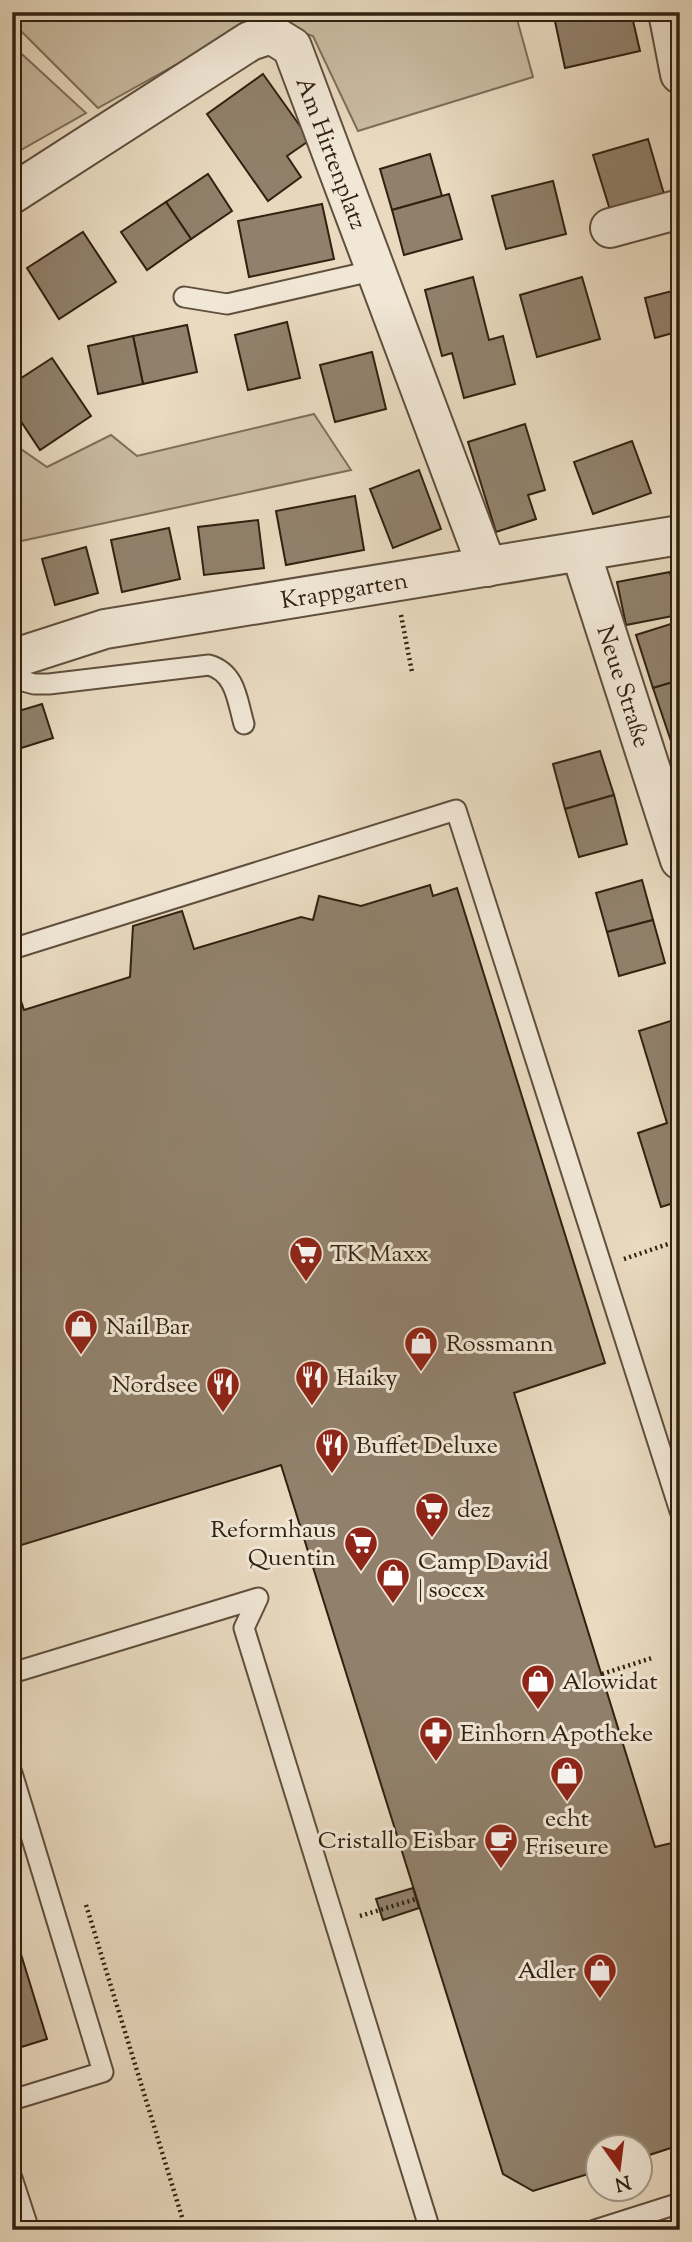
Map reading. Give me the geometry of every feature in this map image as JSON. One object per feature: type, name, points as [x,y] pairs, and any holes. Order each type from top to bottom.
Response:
[{"type":"street","points":[[668,12],[680,74]]},
{"type":"street","name":"Am Hirtenplatz","points":[[12,194],[250,41],[271,34],[292,47],[487,567]]},
{"type":"street","points":[[610,228],[680,209]]},
{"type":"street","name":"Krappgarten","points":[[12,659],[105,629],[680,535]]},
{"type":"street","name":"Neue Straße","points":[[581,552],[680,860]]},
{"type":"lane","points":[[184,297],[227,304],[376,270]]},
{"type":"lane","points":[[12,678],[34,684],[49,684],[209,665],[221,668],[228,675],[244,724]]},
{"type":"lane","points":[[12,949],[456,810],[680,1511]]},
{"type":"lane","points":[[12,1673],[258,1598],[244,1628],[333,1924],[430,2230]]},
{"type":"lane","points":[[12,1773],[103,2072],[12,2100]]},
{"type":"lane","points":[[12,2178],[29,2230]]},
{"type":"lane","points":[[596,2230],[680,2203]]},
{"type":"path","points":[[399,609],[412,672]]},
{"type":"path","points":[[602,1265],[680,1240]]},
{"type":"path","points":[[602,1674],[652,1658]]},
{"type":"path","points":[[333,1924],[416,1899]]},
{"type":"path","points":[[86,1905],[186,2230]]},
{"type":"shaded area","points":[[12,12],[515,12],[533,77],[358,131],[313,36],[260,18],[98,108],[12,22]]},
{"type":"shaded area","points":[[12,45],[86,113],[12,155]]},
{"type":"shaded area","points":[[314,414],[351,470],[12,543],[12,443],[47,467],[111,435],[137,456]]},
{"type":"building","points":[[553,12],[631,12],[640,51],[565,68]]},
{"type":"building","points":[[263,74],[310,140],[287,156],[301,177],[268,201],[207,114]]},
{"type":"building","points":[[648,139],[664,194],[610,210],[593,155]]},
{"type":"building","points":[[430,154],[442,196],[392,210],[380,169]]},
{"type":"building","points":[[208,174],[232,211],[191,239],[166,202]]},
{"type":"building","points":[[553,181],[566,234],[506,249],[492,196]]},
{"type":"building","points":[[449,194],[462,239],[404,255],[392,210]]},
{"type":"building","points":[[166,202],[191,239],[147,270],[121,232]]},
{"type":"building","points":[[322,204],[334,259],[249,277],[238,221]]},
{"type":"building","points":[[83,232],[116,282],[59,319],[27,268]]},
{"type":"building","points":[[473,277],[489,340],[503,336],[515,384],[464,398],[452,353],[442,356],[425,290]]},
{"type":"building","points":[[582,277],[600,339],[537,357],[520,295]]},
{"type":"building","points":[[680,289],[680,331],[655,338],[645,298]]},
{"type":"building","points":[[287,322],[300,378],[248,390],[235,335]]},
{"type":"building","points":[[187,325],[197,372],[143,384],[133,336]]},
{"type":"building","points":[[133,336],[143,384],[98,394],[88,346]]},
{"type":"building","points":[[372,352],[386,409],[335,422],[320,365]]},
{"type":"building","points":[[52,358],[91,416],[40,450],[12,408],[12,384]]},
{"type":"building","points":[[680,422],[680,442],[673,424]]},
{"type":"building","points":[[525,424],[545,490],[528,495],[536,519],[496,532],[468,442]]},
{"type":"building","points":[[632,441],[651,493],[593,514],[574,462]]},
{"type":"building","points":[[419,470],[441,529],[393,548],[370,489]]},
{"type":"building","points":[[355,496],[364,550],[286,565],[276,511]]},
{"type":"building","points":[[258,520],[264,568],[204,575],[198,527]]},
{"type":"building","points":[[169,528],[180,579],[122,592],[111,540]]},
{"type":"building","points":[[86,547],[98,593],[55,605],[42,559]]},
{"type":"building","points":[[670,572],[678,615],[626,625],[617,582]]},
{"type":"building","points":[[680,621],[680,680],[653,688],[636,635]]},
{"type":"building","points":[[680,680],[680,739],[671,741],[653,688]]},
{"type":"building","points":[[42,704],[53,738],[12,751],[12,713]]},
{"type":"building","points":[[600,751],[614,795],[565,809],[553,764]]},
{"type":"building","points":[[614,795],[627,844],[579,857],[565,809]]},
{"type":"building","points":[[642,880],[653,920],[607,932],[596,893]]},
{"type":"building","name":"dez","points":[[430,885],[433,896],[457,888],[605,1363],[514,1393],[655,1847],[680,1841],[680,2145],[654,2153],[654,2134],[584,2134],[584,2175],[533,2191],[503,2174],[281,1465],[12,1548],[12,1000],[20,998],[24,1010],[130,977],[133,926],[182,911],[194,949],[301,917],[313,920],[319,896],[361,906]]},
{"type":"building","points":[[653,920],[665,963],[619,976],[607,932]]},
{"type":"building","points":[[680,1018],[680,1201],[661,1207],[638,1133],[667,1123],[639,1031]]},
{"type":"building","points":[[413,1888],[419,1908],[383,1920],[376,1899]]},
{"type":"building","points":[[12,1925],[47,2039],[12,2050]]},
{"type":"place","name":"TK Maxx","points":[[306,1283]]},
{"type":"place","name":"Nail Bar","points":[[81,1356]]},
{"type":"place","name":"Rossmann","points":[[421,1373]]},
{"type":"place","name":"Haiky","points":[[312,1407]]},
{"type":"place","name":"Nordsee","points":[[223,1414]]},
{"type":"place","name":"Buffet Deluxe","points":[[332,1475]]},
{"type":"place","name":"dez","points":[[432,1539]]},
{"type":"place","name":"Reformhaus Quentin","points":[[361,1573]]},
{"type":"place","name":"Camp David | soccx","points":[[393,1605]]},
{"type":"place","name":"Alowidat","points":[[538,1711]]},
{"type":"place","name":"Einhorn Apotheke","points":[[436,1763]]},
{"type":"place","name":"echt Friseure","points":[[567,1803]]},
{"type":"place","name":"Cristallo Eisbar","points":[[501,1870]]},
{"type":"place","name":"Adler","points":[[600,2000]]}]
